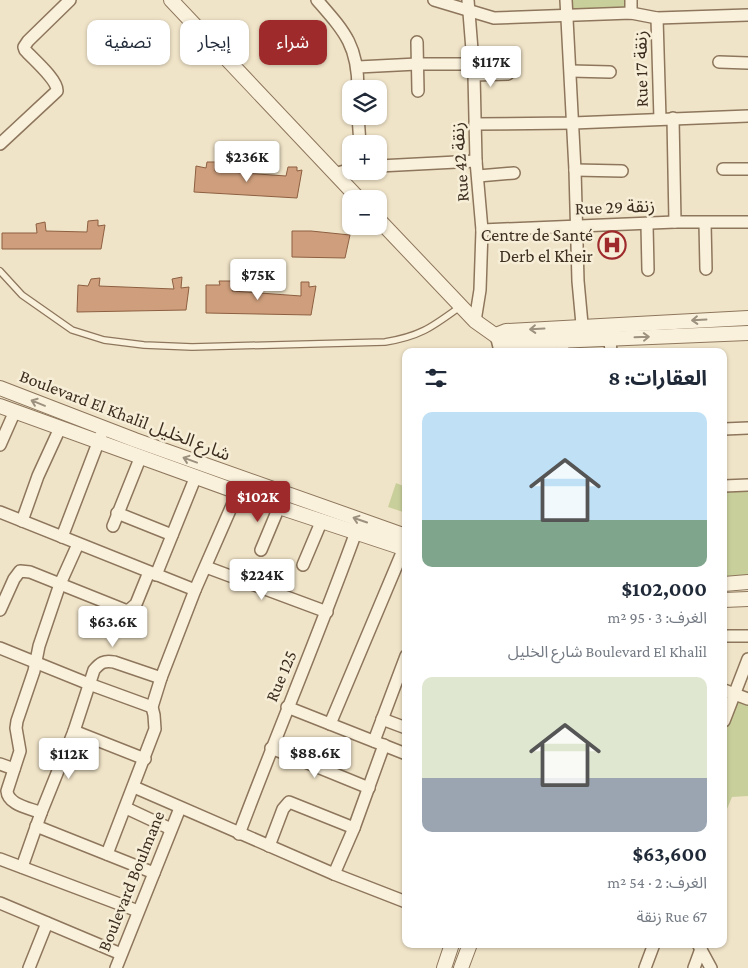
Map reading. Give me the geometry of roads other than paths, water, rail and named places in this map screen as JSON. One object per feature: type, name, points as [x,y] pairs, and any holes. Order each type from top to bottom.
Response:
[{"type":"street","points":[[0,144],[57,91],[57,86],[53,79],[24,47],[28,40],[70,0]]},
{"type":"street","points":[[172,0],[350,190]]},
{"type":"street","points":[[316,0],[344,32],[358,67],[358,80]]},
{"type":"street","points":[[434,0],[468,5],[494,18],[632,13],[657,18],[748,15]]},
{"type":"street","points":[[566,0],[576,170],[578,280],[582,333]]},
{"type":"street","points":[[631,0],[632,13]]},
{"type":"street","name":"Rue 42 زنقة","points":[[468,5],[473,70],[476,162],[482,230],[480,290],[475,321]]},
{"type":"street","name":"Rue 17 زنقة","points":[[657,18],[660,119]]},
{"type":"street","points":[[417,42],[418,91]]},
{"type":"street","points":[[719,62],[748,63]]},
{"type":"street","points":[[358,67],[417,64],[508,74]]},
{"type":"street","points":[[571,71],[610,72]]},
{"type":"street","points":[[474,124],[573,123],[748,116]]},
{"type":"street","points":[[673,118],[675,222]]},
{"type":"street","points":[[387,166],[476,162]]},
{"type":"street","points":[[722,170],[748,169]]},
{"type":"street","points":[[576,170],[622,171]]},
{"type":"street","points":[[335,174],[342,172]]},
{"type":"street","points":[[478,176],[514,173]]},
{"type":"street","name":"Rue 29 زنقة","points":[[482,230],[647,225],[675,222],[748,222]]},
{"type":"street","points":[[705,223],[706,269]]},
{"type":"street","points":[[647,225],[648,270]]},
{"type":"street","points":[[387,228],[475,321],[506,343],[562,346],[582,333]]},
{"type":"street","points":[[610,338],[748,318]]},
{"type":"street","points":[[496,335],[506,331],[582,333],[610,338],[748,333]]},
{"type":"street","points":[[496,335],[499,348]]},
{"type":"street","name":"Boulevard El Khalil شارع الخليل","points":[[0,388],[104,428],[241,485],[402,543]]},
{"type":"street","name":"Boulevard El Khalil شارع الخليل","points":[[0,406],[196,476],[241,485],[279,507],[356,532],[402,543]]},
{"type":"street","points":[[0,445],[15,411]]},
{"type":"street","points":[[22,521],[38,476],[60,428]]},
{"type":"street","points":[[62,537],[104,428]]},
{"type":"street","points":[[727,429],[748,428]]},
{"type":"street","points":[[113,526],[141,456]]},
{"type":"street","points":[[0,610],[14,579],[20,571],[30,572],[119,608],[130,610],[136,604],[172,535],[196,476]]},
{"type":"street","points":[[107,854],[155,729],[152,707],[161,678],[241,485]]},
{"type":"street","points":[[727,486],[748,485]]},
{"type":"street","points":[[261,550],[279,507]]},
{"type":"street","points":[[0,512],[196,590]]},
{"type":"street","points":[[117,513],[172,535]]},
{"type":"street","points":[[303,565],[322,520]]},
{"type":"street","name":"Rue 125","points":[[239,834],[287,707],[327,612],[356,532]]},
{"type":"street","points":[[41,813],[9,799],[7,791],[20,751],[16,728],[17,721],[60,584],[78,544]]},
{"type":"street","points":[[330,724],[402,551]]},
{"type":"street","points":[[206,567],[327,612]]},
{"type":"street","points":[[727,584],[748,582]]},
{"type":"street","points":[[727,600],[748,599]]},
{"type":"street","points":[[727,636],[748,636]]},
{"type":"street","points":[[0,648],[152,707]]},
{"type":"street","points":[[727,714],[748,659]]},
{"type":"street","points":[[22,867],[36,826],[74,731],[89,684],[98,665],[107,660],[161,678]]},
{"type":"street","points":[[334,874],[369,788],[382,719],[401,680]]},
{"type":"street","points":[[727,691],[748,699]]},
{"type":"street","points":[[287,707],[402,752]]},
{"type":"street","points":[[382,719],[402,726]]},
{"type":"street","points":[[74,731],[145,759]]},
{"type":"street","points":[[271,748],[369,788]]},
{"type":"street","points":[[0,764],[14,769]]},
{"type":"street","points":[[134,787],[239,834],[402,900]]},
{"type":"street","points":[[269,846],[283,809],[287,804],[293,803],[354,828]]},
{"type":"street","points":[[126,808],[171,829]]},
{"type":"street","name":"Boulevard Boulmane","points":[[116,968],[180,808]]},
{"type":"street","points":[[36,826],[154,873]]},
{"type":"street","points":[[0,859],[138,911]]},
{"type":"street","points":[[1,907],[47,923],[122,954]]},
{"type":"street","points":[[32,967],[47,923]]},
{"type":"street","points":[[444,968],[451,948]]},
{"type":"street","points":[[461,968],[468,948]]},
{"type":"street","points":[[644,968],[652,948]]},
{"type":"street","points":[[694,968],[699,948]]},
{"type":"street","points":[[701,948],[711,968]]},
{"type":"lane","points":[[0,271],[22,295],[72,330],[104,340],[144,345],[221,346],[385,342],[403,339],[424,332],[461,306]]},
{"type":"place","name":"Centre de Santé Derb el Kheir","points":[[612,245]]}]
